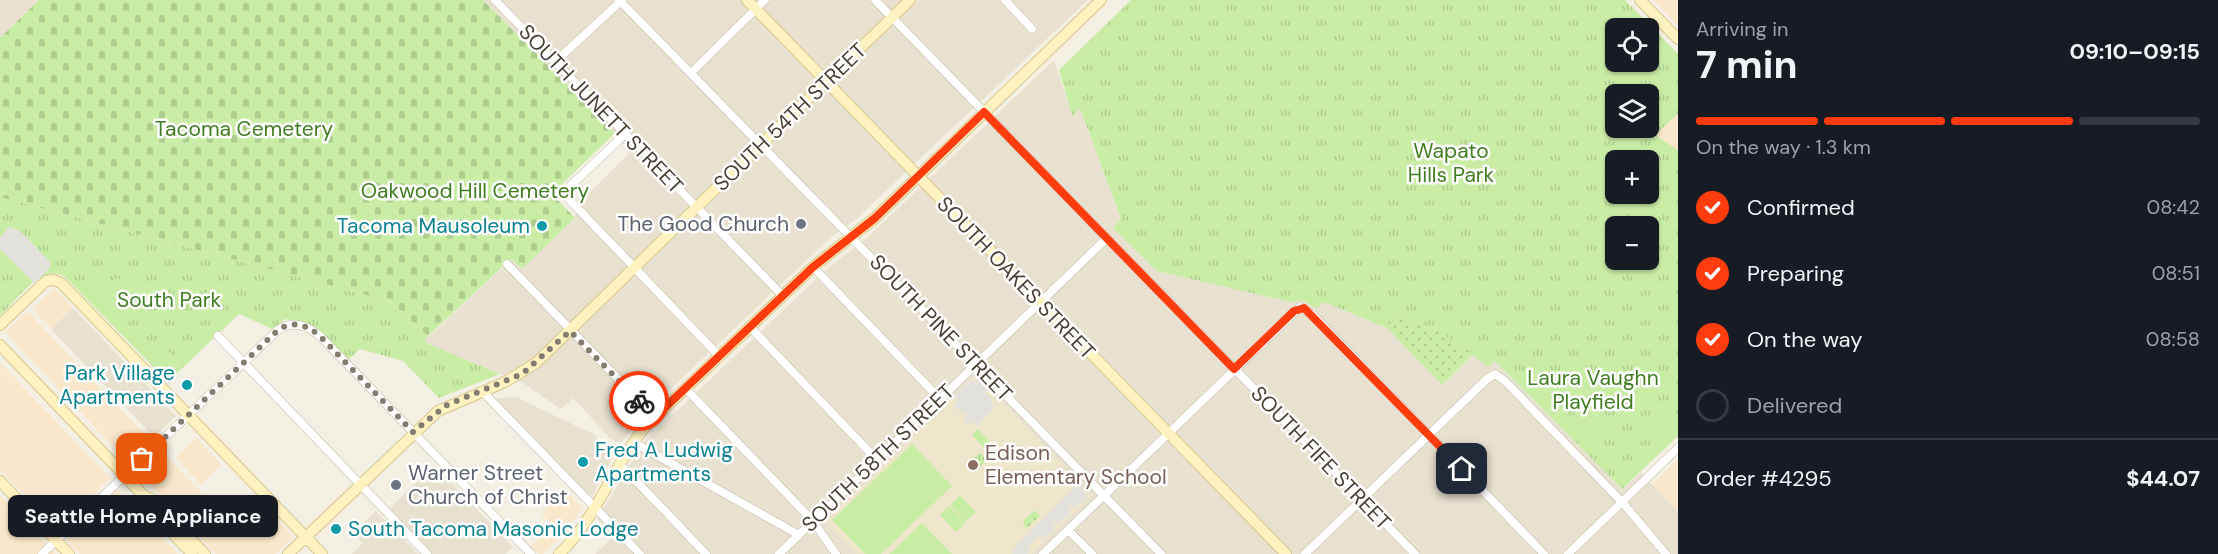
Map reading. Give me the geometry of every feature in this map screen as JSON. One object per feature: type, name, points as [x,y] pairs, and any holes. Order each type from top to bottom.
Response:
[{"type":"street","name":"SOUTH JUNETT STREET","points":[[495,0],[782,295]]},
{"type":"street","points":[[555,62],[620,0]]},
{"type":"street","name":"SOUTH PINE STREET","points":[[620,0],[1161,554]]},
{"type":"street","name":"SOUTH OAKES STREET","points":[[747,0],[1286,554]]},
{"type":"street","points":[[691,73],[765,0]]},
{"type":"street","name":"SOUTH FIFE STREET","points":[[875,0],[1415,554]]},
{"type":"street","name":"SOUTH 54TH STREET","points":[[288,554],[413,432],[443,407],[522,374],[570,331],[910,0]]},
{"type":"street","points":[[1005,0],[1032,29]]},
{"type":"street","points":[[559,554],[581,531],[633,442],[655,417],[782,295],[813,267],[852,238],[1101,0]]},
{"type":"street","points":[[1640,0],[1678,39]]},
{"type":"street","points":[[625,134],[563,194],[720,357]]},
{"type":"street","name":"SOUTH 58TH STREET","points":[[779,554],[1107,238]]},
{"type":"street","points":[[507,264],[655,417]]},
{"type":"street","points":[[813,267],[940,399]]},
{"type":"street","points":[[0,326],[46,281],[56,280],[322,554]]},
{"type":"street","points":[[1043,554],[1294,311],[1301,307],[1313,315],[1544,554]]},
{"type":"street","points":[[42,554],[278,330],[291,323],[315,332],[531,554]]},
{"type":"street","points":[[750,327],[877,460]]},
{"type":"street","points":[[218,336],[427,554]]},
{"type":"street","points":[[0,345],[144,496],[152,499],[205,554]]},
{"type":"street","points":[[1305,554],[1487,379],[1496,374],[1622,502],[1666,554]]},
{"type":"street","points":[[686,389],[813,521],[836,554]]},
{"type":"street","points":[[482,391],[640,554]]},
{"type":"street","points":[[633,442],[799,535]]},
{"type":"street","points":[[1568,554],[1678,448]]},
{"type":"street","points":[[620,463],[706,554]]},
{"type":"street","points":[[0,481],[69,554]]},
{"type":"street","points":[[144,496],[147,506],[192,554]]},
{"type":"street","points":[[1068,530],[1092,554]]},
{"type":"shaded area","points":[[0,0],[39,0],[0,38]]},
{"type":"shaded area","points":[[483,0],[1088,0],[856,219],[832,236],[641,417],[620,444],[610,438],[573,398],[561,409],[523,383],[423,342],[512,259],[522,269],[575,218],[577,205],[629,153],[615,133]]},
{"type":"shaded area","points":[[1653,0],[1678,0],[1678,26]]},
{"type":"shaded area","points":[[1054,60],[1072,115],[1080,108],[1121,220],[1113,228],[1302,300],[1316,309],[1324,302],[1387,328],[1442,385],[1473,354],[1488,367],[1495,361],[1622,489],[1641,473],[1678,511],[1678,554],[595,554],[614,536],[597,519],[644,442],[827,269],[867,238]]},
{"type":"shaded area","points":[[1678,114],[1678,150],[1659,138],[1659,131]]},
{"type":"shaded area","points":[[10,226],[21,232],[51,263],[49,269],[34,283],[0,249],[0,237]]},
{"type":"shaded area","points":[[54,288],[73,308],[51,329],[32,309]]},
{"type":"shaded area","points":[[73,308],[176,416],[154,437],[51,329]]},
{"type":"shaded area","points":[[27,311],[149,439],[127,461],[5,332]]},
{"type":"shaded area","points":[[0,363],[110,478],[57,529],[0,470]]},
{"type":"shaded area","name":"Edison Elementary School","points":[[978,376],[1091,496],[1031,554],[857,554],[825,522],[974,377]]},
{"type":"shaded area","points":[[972,380],[976,383],[980,380],[988,389],[985,393],[993,400],[991,404],[994,408],[977,425],[973,421],[968,425],[963,419],[968,416],[953,406],[958,402],[955,396]]},
{"type":"shaded area","points":[[516,397],[595,435],[613,457],[593,495],[587,494],[492,399]]},
{"type":"shaded area","points":[[196,438],[221,464],[201,484],[176,458]]},
{"type":"shaded area","points":[[160,450],[239,532],[265,507],[293,537],[275,554],[216,554],[137,472]]},
{"type":"shaded area","points":[[1678,460],[1678,511],[1652,484]]},
{"type":"shaded area","points":[[434,465],[513,547],[506,554],[430,554],[388,510]]},
{"type":"shaded area","points":[[1081,486],[1087,497],[1075,509],[1071,505],[1068,508],[1071,512],[1059,524],[1055,520],[1053,523],[1056,527],[1044,539],[1040,535],[1028,547],[1031,551],[1027,554],[1012,554],[1016,545],[1073,489]]},
{"type":"shaded area","points":[[565,489],[582,509],[544,554],[539,554],[531,546],[553,525],[541,513]]},
{"type":"shaded area","points":[[117,490],[178,554],[80,554],[66,539]]},
{"type":"shaded area","points":[[0,495],[56,554],[0,554]]},
{"type":"shaded area","points":[[376,511],[418,554],[352,554],[363,543],[353,533]]},
{"type":"green space","name":"Tacoma Cemetery","points":[[39,0],[483,0],[615,133],[552,194],[575,218],[522,269],[511,259],[428,336],[389,301],[0,197],[0,38]]},
{"type":"green space","name":"Wapato Hills Park","points":[[1131,0],[1625,0],[1643,18],[1605,18],[1605,72],[1659,72],[1659,35],[1678,54],[1678,114],[1659,131],[1659,84],[1605,84],[1605,138],[1659,138],[1678,150],[1678,436],[1622,489],[1495,361],[1488,367],[1456,343],[1434,331],[1397,317],[1387,328],[1324,302],[1317,309],[1302,300],[1290,302],[1157,271],[1113,228],[1121,219],[1080,108],[1072,116],[1059,70]]},
{"type":"green space","name":"South Park","points":[[0,197],[389,301],[428,336],[424,342],[500,374],[439,398],[403,361],[360,349],[348,360],[300,322],[285,319],[272,329],[239,314],[168,382],[64,276],[46,275],[37,279],[0,316]]},
{"type":"green space","points":[[116,279],[141,288],[148,295],[116,323],[91,293]]},
{"type":"green space","points":[[1397,317],[1434,329],[1473,354],[1442,385],[1387,328]]},
{"type":"green space","points":[[164,347],[173,356],[162,367],[153,358]]},
{"type":"green space","points":[[1590,406],[1600,408],[1610,419],[1592,436],[1572,418],[1577,411]]},
{"type":"green space","points":[[1661,409],[1676,425],[1665,436],[1650,421]]},
{"type":"green space","points":[[978,429],[990,442],[984,448],[972,435]]},
{"type":"green space","points":[[912,444],[952,486],[881,554],[865,554],[832,520]]},
{"type":"green space","points":[[980,453],[987,460],[976,471],[971,461]]},
{"type":"green space","points":[[960,495],[976,512],[966,521],[950,505]]},
{"type":"green space","points":[[949,506],[966,522],[956,532],[940,515]]},
{"type":"green space","points":[[1035,510],[1040,516],[1026,529],[1023,521]]},
{"type":"green space","points":[[922,523],[952,554],[889,554]]},
{"type":"way so far","points":[[142,459],[278,330],[291,323],[306,327],[319,335],[413,432],[447,405],[522,374],[570,331],[639,401]]},
{"type":"place","name":"The Good Church","points":[[801,224]]},
{"type":"place","name":"Tacoma Mausoleum","points":[[542,226]]},
{"type":"place","name":"Park Village Apartments","points":[[187,385]]},
{"type":"place","name":"Seattle Home Appliance","points":[[142,459]]},
{"type":"place","name":"Fred A Ludwig Apartments","points":[[583,462]]},
{"type":"place","name":"Edison Elementary School","points":[[973,465]]},
{"type":"place","name":"Warner Street Church of Christ","points":[[396,485]]},
{"type":"place","name":"South Tacoma Masonic Lodge","points":[[336,529]]},
{"type":"route","points":[[639,401],[655,417],[782,295],[875,218],[984,112],[1234,369],[1294,311],[1301,307],[1304,308],[1462,469]]},
{"type":"park label","name":"Oakwood Hill Cemetery","points":[[475,191]]},
{"type":"park label","name":"Laura Vaughn Playfield","points":[[1593,390]]}]
